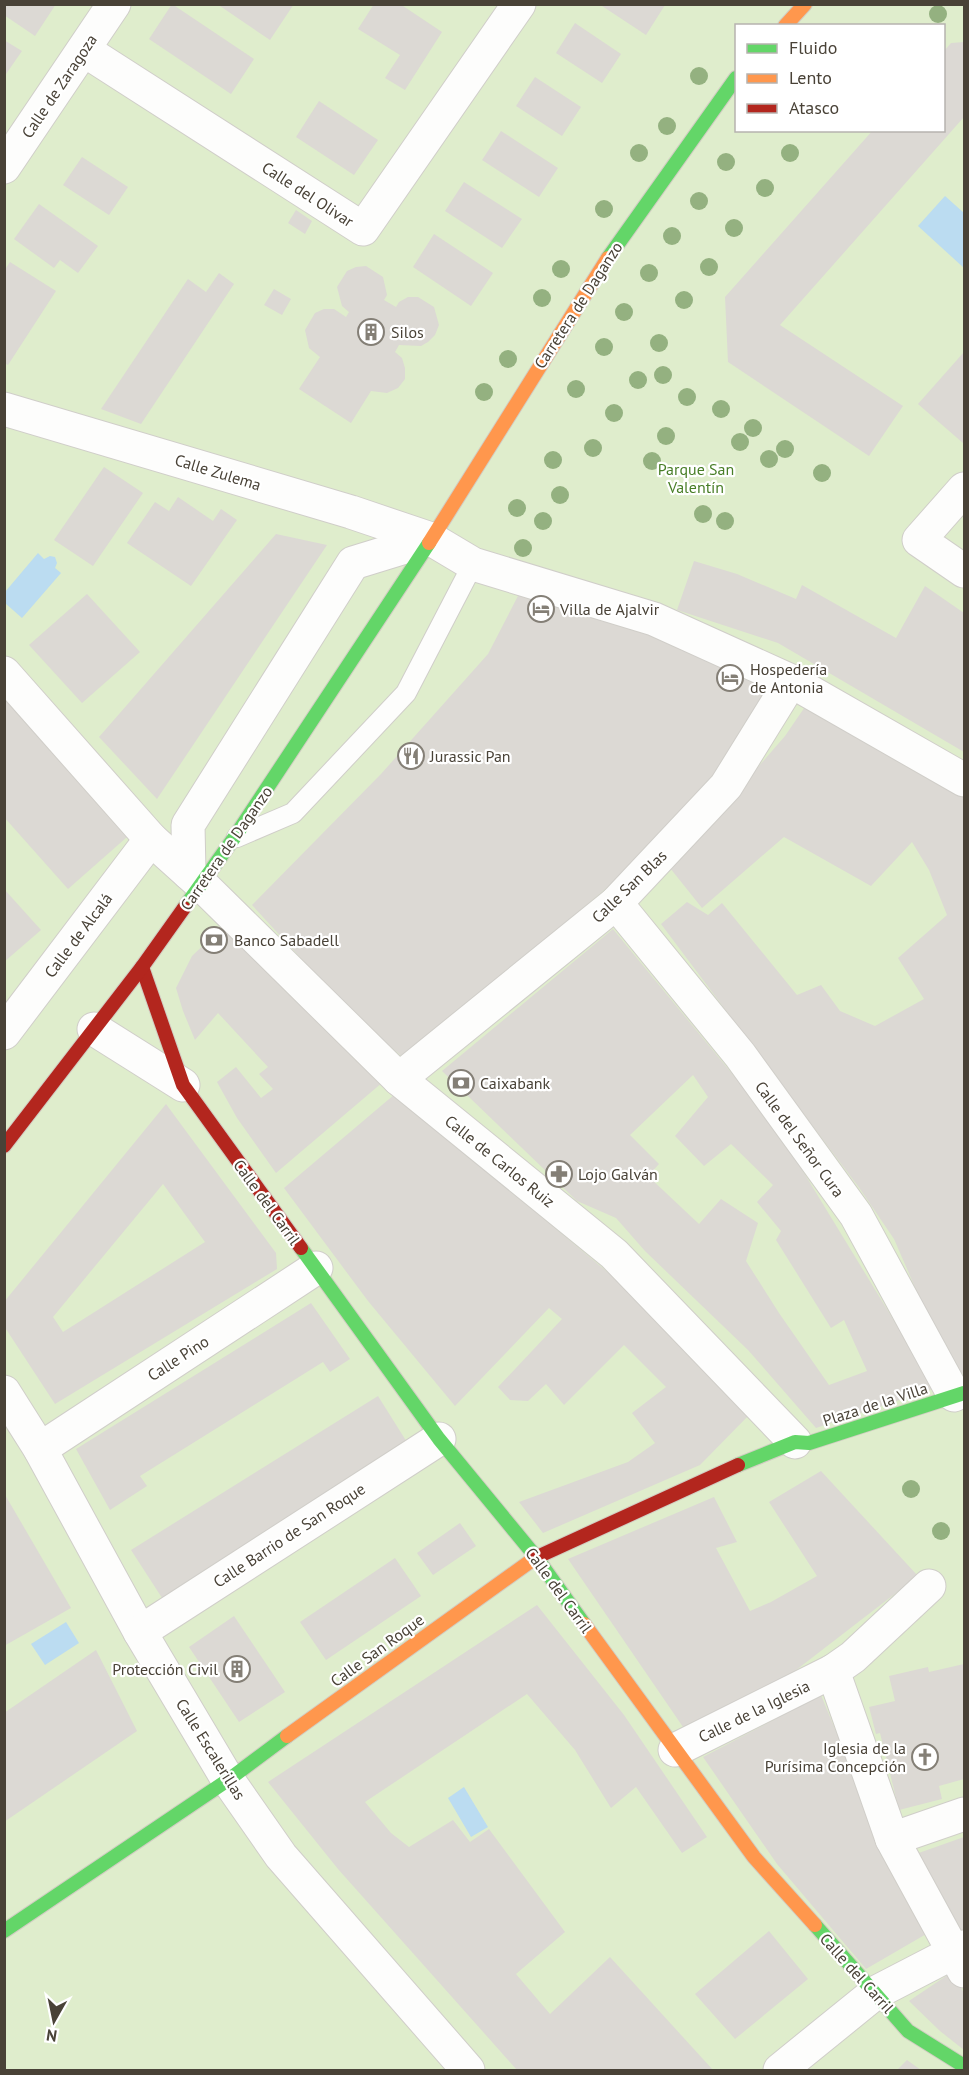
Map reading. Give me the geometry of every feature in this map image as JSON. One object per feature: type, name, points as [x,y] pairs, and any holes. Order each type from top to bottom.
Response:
[{"type":"street","name":"Calle de Zaragoza","points":[[4,167],[114,4]]},
{"type":"street","name":"Calle del Olivar","points":[[84,50],[363,229],[519,4]]},
{"type":"street","points":[[787,24],[805,4]]},
{"type":"street","name":"Carretera de Daganzo","points":[[4,1146],[142,967],[195,879],[234,838],[431,539],[619,241],[735,79]]},
{"type":"street","name":"Calle Zulema","points":[[4,409],[351,512],[431,539],[473,564],[654,619],[791,681],[964,780]]},
{"type":"street","points":[[964,489],[919,540],[964,571]]},
{"type":"street","name":"Carretera de Daganzo","points":[[195,879],[188,825],[353,563],[431,539]]},
{"type":"street","points":[[4,673],[151,839],[195,879]]},
{"type":"street","name":"Calle San Blas","points":[[399,1079],[616,903],[726,786],[791,681]]},
{"type":"street","name":"Calle de Alcalá","points":[[5,1032],[151,839]]},
{"type":"street","name":"Calle de Carlos Ruiz","points":[[195,879],[399,1079],[614,1254],[795,1442]]},
{"type":"street","name":"Calle del Señor Cura","points":[[616,903],[740,1055],[856,1215],[959,1394]]},
{"type":"street","name":"Calle del Carril","points":[[142,967],[183,1085],[439,1439],[536,1557],[754,1857],[908,2031],[964,2066]]},
{"type":"street","name":"Calle del Carril","points":[[94,1029],[183,1085]]},
{"type":"street","name":"Calle Pino","points":[[40,1449],[316,1268]]},
{"type":"street","name":"Calle Escalerillas","points":[[4,1392],[40,1449],[140,1632],[228,1780],[281,1856],[468,2070]]},
{"type":"street","name":"Plaza de la Villa","points":[[795,1442],[809,1443],[959,1394]]},
{"type":"street","name":"Calle Barrio de San Roque","points":[[140,1632],[439,1439]]},
{"type":"street","name":"Calle San Roque","points":[[4,1931],[228,1780],[536,1557],[795,1442]]},
{"type":"street","name":"Calle de la Iglesia","points":[[675,1750],[833,1671],[853,1657],[929,1586]]},
{"type":"street","points":[[780,2070],[875,1993],[961,1957],[892,1839],[833,1671]]},
{"type":"street","points":[[892,1839],[964,1814]]},
{"type":"lane","points":[[234,838],[293,813],[406,693],[473,564]]},
{"type":"green space","name":"Parque San Valentín","points":[[5,5],[964,5],[964,2070],[5,2070]]},
{"type":"water","points":[[945,196],[964,213],[964,268],[918,226]]},
{"type":"water","points":[[38,553],[44,559],[50,556],[55,557],[57,563],[55,568],[61,573],[22,618],[5,603],[5,592]]},
{"type":"water","points":[[66,1622],[79,1643],[45,1665],[31,1644]]},
{"type":"water","points":[[464,1787],[488,1827],[471,1837],[448,1798]]},
{"type":"building","points":[[4,4],[56,4],[35,36],[4,15]]},
{"type":"building","points":[[172,4],[254,59],[231,94],[149,39]]},
{"type":"building","points":[[217,4],[294,4],[270,40]]},
{"type":"building","points":[[374,4],[400,4],[442,32],[405,90],[385,78],[400,55],[358,29]]},
{"type":"building","points":[[599,4],[663,4],[665,5],[646,35]]},
{"type":"building","points":[[575,23],[621,54],[602,83],[556,53]]},
{"type":"building","points":[[4,40],[22,51],[4,77]]},
{"type":"building","points":[[964,42],[964,117],[780,325],[903,406],[869,456],[728,362],[725,297],[871,132],[945,132],[945,50],[951,43]]},
{"type":"building","points":[[535,77],[581,107],[562,136],[516,106]]},
{"type":"building","points":[[319,101],[378,140],[354,175],[296,137]]},
{"type":"building","points":[[501,131],[558,168],[539,197],[482,160]]},
{"type":"building","points":[[82,157],[128,187],[109,215],[63,185]]},
{"type":"building","points":[[464,182],[522,219],[502,248],[445,211]]},
{"type":"building","points":[[39,204],[98,246],[78,273],[60,260],[54,268],[14,239]]},
{"type":"building","points":[[296,210],[312,221],[305,234],[288,223]]},
{"type":"building","points":[[434,234],[493,273],[471,306],[413,267]]},
{"type":"building","points":[[10,262],[56,291],[8,365],[4,363],[4,271]]},
{"type":"building","name":"Silos","points":[[366,266],[383,277],[387,295],[384,300],[396,307],[399,302],[408,297],[418,297],[434,307],[439,325],[435,335],[421,346],[399,345],[395,352],[402,358],[405,379],[398,388],[387,393],[371,391],[351,423],[299,389],[320,357],[309,348],[305,330],[315,313],[324,309],[334,309],[346,317],[349,312],[342,306],[337,287],[347,271]]},
{"type":"building","points":[[219,273],[234,284],[141,424],[101,409],[188,279],[206,292]]},
{"type":"building","points":[[274,289],[291,299],[282,315],[264,305]]},
{"type":"building","points":[[964,352],[964,441],[963,443],[918,404]]},
{"type":"building","points":[[104,467],[143,493],[93,566],[54,540]]},
{"type":"building","points":[[178,497],[213,521],[221,509],[237,520],[191,586],[127,543],[155,502],[169,511]]},
{"type":"building","points":[[276,534],[327,545],[157,799],[99,737]]},
{"type":"building","points":[[694,561],[737,574],[796,599],[802,585],[896,638],[925,586],[964,613],[964,752],[778,643],[677,610]]},
{"type":"building","points":[[520,592],[705,647],[777,682],[700,799],[630,868],[405,1059],[354,1016],[252,905],[381,774],[488,654]]},
{"type":"building","points":[[87,594],[140,652],[82,703],[29,645]]},
{"type":"building","points":[[4,698],[127,837],[68,889],[4,817]]},
{"type":"building","points":[[811,698],[964,786],[964,1373],[954,1377],[894,1239],[860,1189],[661,924],[687,902],[708,915],[722,903],[797,995],[821,985],[840,1011],[875,1026],[924,999],[898,958],[947,915],[929,870],[912,842],[871,886],[784,837],[702,908],[670,868],[785,736]]},
{"type":"building","points":[[4,889],[41,930],[4,962]]},
{"type":"building","points":[[229,928],[383,1082],[276,1173],[237,1118],[217,1082],[236,1067],[261,1098],[273,1089],[259,1074],[268,1067],[218,1013],[195,1040],[176,988],[192,956],[216,933]]},
{"type":"building","points":[[613,929],[776,1127],[935,1388],[816,1428],[748,1350],[645,1251],[616,1218],[577,1201],[442,1071]],"holes":[[[693,1075],[708,1097],[675,1136],[704,1166],[731,1144],[773,1185],[757,1202],[781,1231],[776,1240],[831,1328],[844,1320],[867,1371],[829,1385],[746,1261],[758,1223],[721,1199],[699,1224],[648,1176],[659,1164],[630,1135]]]},
{"type":"building","points":[[395,1094],[636,1296],[751,1413],[700,1465],[543,1533],[519,1502],[628,1462],[655,1443],[632,1413],[666,1387],[624,1345],[564,1405],[546,1384],[528,1401],[510,1400],[498,1387],[562,1319],[549,1308],[455,1406],[368,1301],[284,1188]]},
{"type":"building","points":[[166,1104],[276,1253],[277,1269],[55,1404],[4,1326],[4,1302]],"holes":[[[163,1184],[205,1242],[63,1332],[53,1317]]]},
{"type":"building","points":[[311,1303],[350,1359],[330,1372],[323,1362],[140,1476],[147,1486],[110,1510],[76,1449]]},
{"type":"building","points":[[378,1396],[410,1447],[164,1601],[131,1550]]},
{"type":"building","points":[[821,1471],[918,1576],[778,1684],[683,1727],[568,1559],[714,1497],[737,1542],[716,1548],[750,1611],[817,1576],[769,1502]]},
{"type":"building","points":[[4,1493],[71,1608],[4,1646]]},
{"type":"building","points":[[460,1523],[476,1546],[433,1575],[417,1553]]},
{"type":"building","points":[[395,1558],[421,1596],[326,1660],[300,1622]]},
{"type":"building","points":[[537,1605],[624,1715],[707,1837],[682,1853],[636,1787],[611,1808],[575,1750],[527,1694],[365,1802],[391,1833],[409,1847],[453,1820],[470,1842],[489,1829],[565,1932],[516,1974],[550,2014],[610,1957],[713,2070],[517,2070],[338,1869],[268,1782]]},
{"type":"building","name":"Protección Civil","points":[[234,1616],[285,1692],[239,1722],[189,1647]]},
{"type":"building","points":[[96,1650],[137,1731],[4,1822],[4,1713]]},
{"type":"building","name":"Iglesia de la Purísima Concepción","points":[[964,1664],[964,1779],[939,1786],[942,1799],[899,1810],[880,1733],[876,1734],[869,1707],[895,1701],[889,1676],[928,1667],[929,1672]]},
{"type":"building","points":[[821,1695],[870,1814],[928,1933],[866,1969],[777,1864],[703,1757]]},
{"type":"building","points":[[964,1837],[964,1937],[913,1855]]},
{"type":"building","points":[[769,1931],[808,1979],[735,2039],[695,1994]]},
{"type":"building","points":[[952,1972],[964,1993],[964,2050],[909,2001]]},
{"type":"building","points":[[907,2060],[921,2070],[897,2070]]},
{"type":"traffic: fast","points":[[608,258],[735,79]]},
{"type":"traffic: fast","points":[[184,908],[234,838],[429,543]]},
{"type":"traffic: fast","points":[[301,1248],[439,1439],[536,1557],[584,1624]]},
{"type":"traffic: fast","points":[[738,1465],[795,1442],[809,1443],[964,1393]]},
{"type":"traffic: fast","points":[[4,1931],[228,1780],[287,1736]]},
{"type":"traffic: fast","points":[[815,1925],[908,2031],[964,2066]]},
{"type":"traffic: slow","points":[[787,24],[805,4]]},
{"type":"traffic: slow","points":[[429,543],[608,258]]},
{"type":"traffic: slow","points":[[287,1736],[535,1558]]},
{"type":"traffic: slow","points":[[584,1624],[754,1857],[815,1925]]},
{"type":"traffic: jam","points":[[4,1146],[142,967],[184,908]]},
{"type":"traffic: jam","points":[[142,967],[183,1085],[301,1248]]},
{"type":"traffic: jam","points":[[535,1558],[738,1465]]},
{"type":"place","name":"Silos","points":[[371,332]]},
{"type":"place","name":"Villa de Ajalvir","points":[[541,609]]},
{"type":"place","name":"Hospedería de Antonia","points":[[730,678]]},
{"type":"place","name":"Jurassic Pan","points":[[411,756]]},
{"type":"place","name":"Banco Sabadell","points":[[214,940]]},
{"type":"place","name":"Caixabank","points":[[461,1083]]},
{"type":"place","name":"Lojo Galván","points":[[559,1174]]},
{"type":"place","name":"Protección Civil","points":[[237,1669]]},
{"type":"place","name":"Iglesia de la Purísima Concepción","points":[[925,1757]]}]
